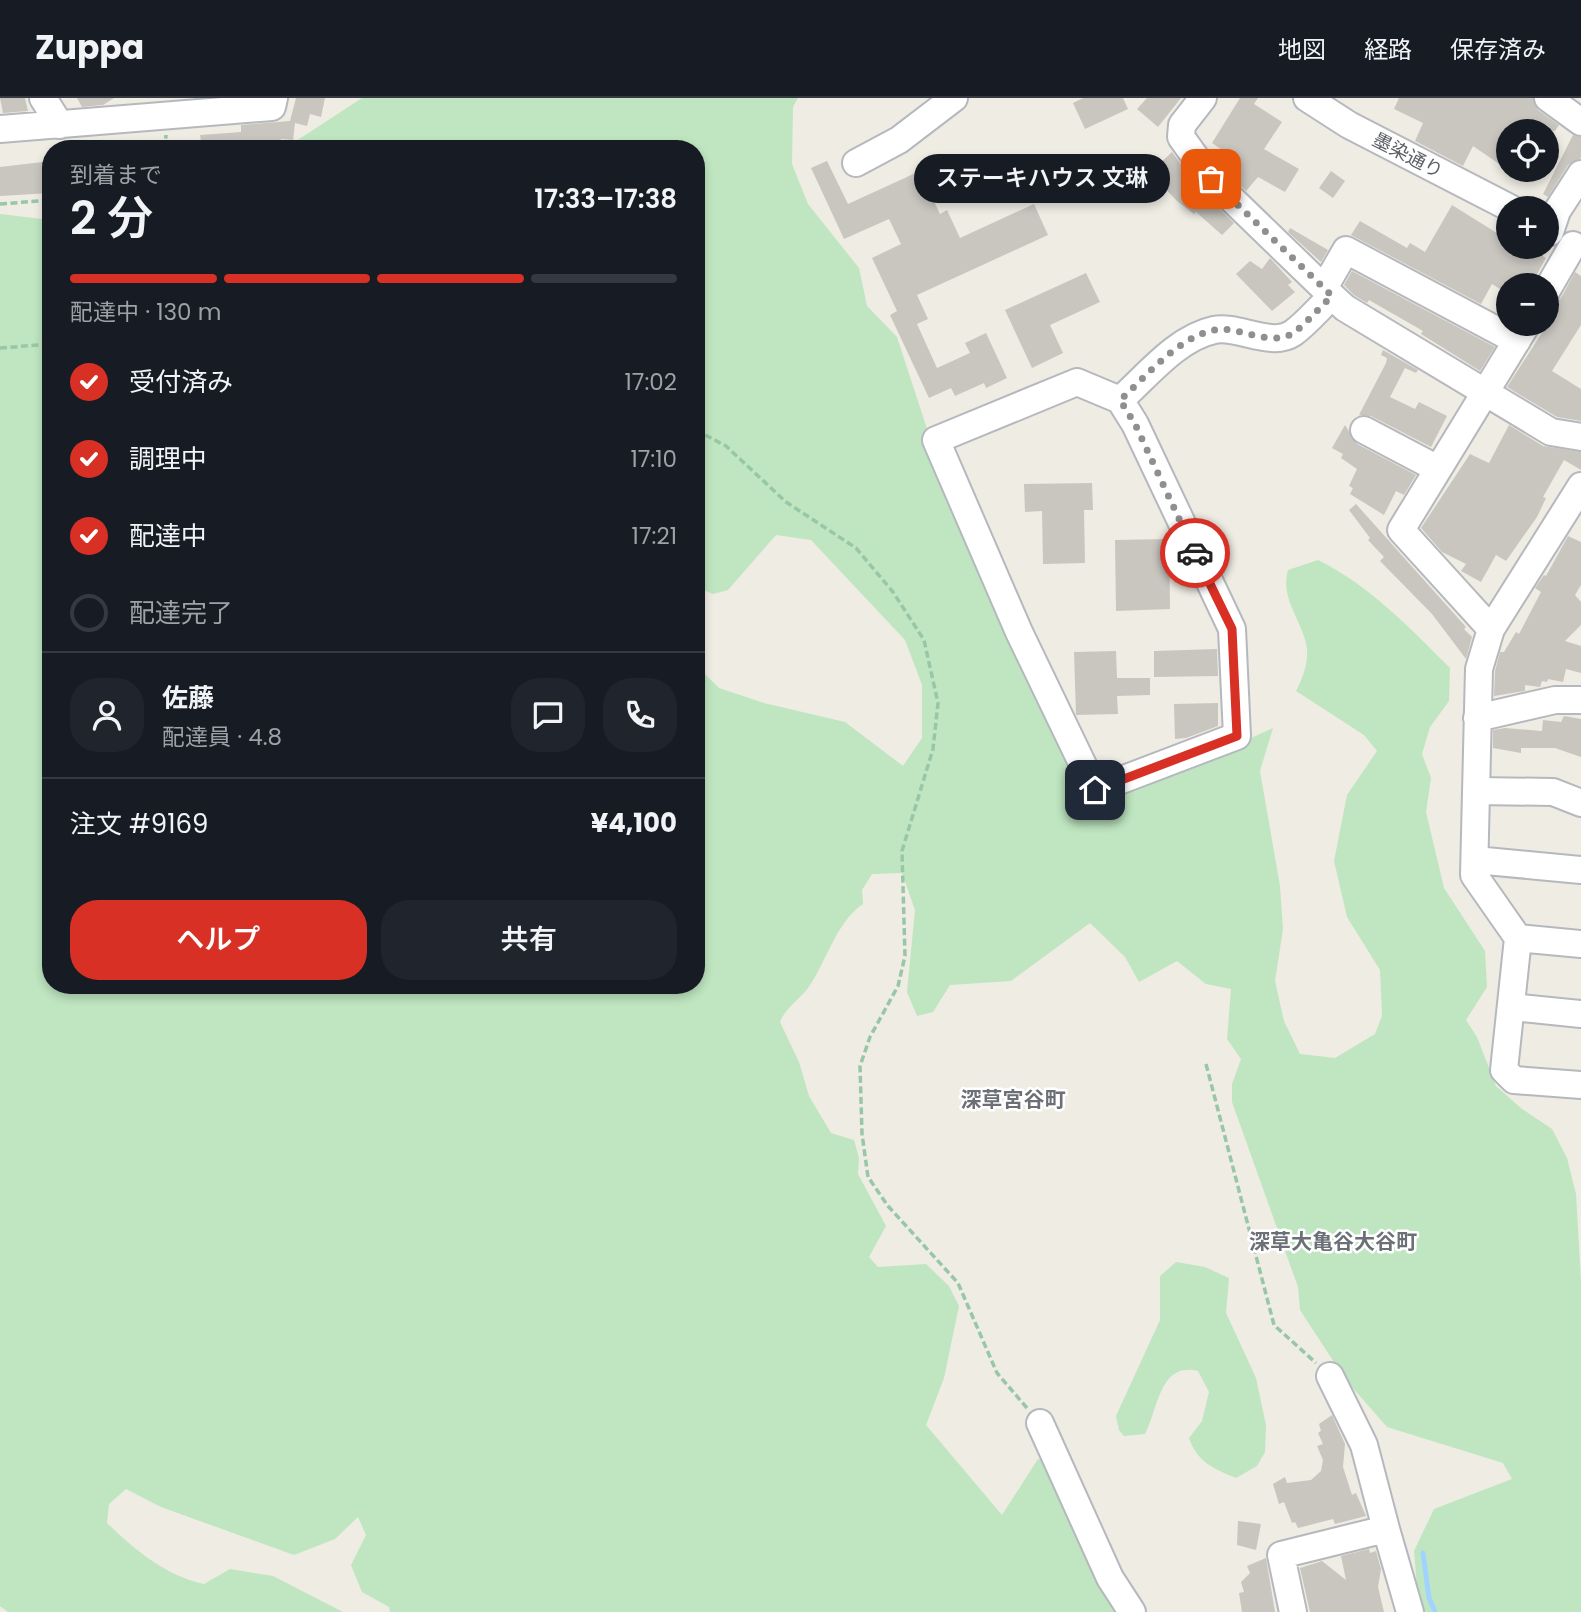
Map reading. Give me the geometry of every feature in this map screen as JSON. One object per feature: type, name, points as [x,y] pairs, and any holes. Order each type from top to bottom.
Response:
[{"type":"street","points":[[43,98],[60,125]]},
{"type":"street","points":[[0,129],[60,125],[162,107],[272,107],[274,98]]},
{"type":"street","points":[[856,163],[900,140],[954,98]]},
{"type":"street","points":[[1203,98],[1182,125],[1181,137],[1211,179],[1345,308],[1551,432],[1581,437]]},
{"type":"street","name":"墨染通り","points":[[1307,98],[1349,125],[1496,201]]},
{"type":"street","points":[[1548,98],[1581,122]]},
{"type":"street","points":[[1559,208],[1581,174]]},
{"type":"street","points":[[1559,237],[1577,248],[1559,273]]},
{"type":"street","points":[[1120,400],[1181,344],[1213,330],[1233,329],[1279,338],[1291,334],[1328,292],[1346,250],[1496,320]]},
{"type":"street","points":[[1491,629],[1401,530],[1520,336]]},
{"type":"street","points":[[1077,382],[1120,400],[1135,424],[1232,629],[1237,736],[1095,790],[1019,632],[936,440],[1077,382]]},
{"type":"street","points":[[1364,430],[1438,469]]},
{"type":"street","points":[[1581,486],[1491,629],[1479,670],[1474,875],[1518,938],[1504,1070],[1514,1080],[1581,1085]]},
{"type":"street","points":[[1477,718],[1555,700],[1581,700]]},
{"type":"street","points":[[1476,791],[1553,792],[1581,803]]},
{"type":"street","points":[[1475,860],[1581,870]]},
{"type":"street","points":[[1518,938],[1581,944]]},
{"type":"street","points":[[1511,1007],[1581,1013]]},
{"type":"street","points":[[1329,1376],[1364,1445],[1410,1612]]},
{"type":"street","points":[[1040,1423],[1110,1578],[1132,1612]]},
{"type":"street","points":[[1293,1612],[1281,1555],[1386,1529]]},
{"type":"path","points":[[0,204],[42,201]]},
{"type":"path","points":[[0,348],[42,345]]},
{"type":"path","points":[[705,435],[726,446],[786,502],[856,548],[893,592],[924,640],[938,703],[933,749],[902,852],[905,956],[898,986],[870,1037],[860,1066],[862,1133],[868,1177],[888,1206],[958,1283],[997,1373],[1040,1423]]},
{"type":"path","points":[[1206,1064],[1274,1325],[1329,1376]]},
{"type":"green space","points":[[362,98],[798,98],[793,107],[792,164],[808,204],[859,268],[867,306],[897,337],[930,438],[1095,797],[1167,776],[1273,728],[1260,771],[1280,886],[1283,929],[1275,981],[1284,1021],[1300,1054],[1335,1058],[1375,1034],[1382,1016],[1380,970],[1347,917],[1334,861],[1347,795],[1377,751],[1364,735],[1296,691],[1305,668],[1307,649],[1289,598],[1286,580],[1288,570],[1318,560],[1337,570],[1388,608],[1450,668],[1449,701],[1430,727],[1422,754],[1431,778],[1426,812],[1444,888],[1485,951],[1487,987],[1466,1020],[1477,1037],[1496,1086],[1522,1109],[1552,1129],[1567,1158],[1576,1194],[1581,1281],[1581,1612],[1424,1612],[1418,1599],[1414,1551],[1434,1509],[1512,1479],[1503,1463],[1387,1427],[1345,1379],[1300,1310],[1298,1287],[1232,1102],[1232,1084],[1241,1059],[1227,1039],[1231,989],[1206,984],[1177,961],[1139,982],[1125,957],[1090,923],[1011,981],[950,985],[933,1012],[917,1016],[907,992],[915,910],[902,873],[872,874],[862,890],[863,904],[846,921],[808,988],[780,1022],[799,1062],[809,1096],[831,1133],[854,1140],[859,1158],[858,1174],[886,1226],[869,1257],[878,1267],[926,1264],[949,1286],[959,1306],[944,1378],[926,1425],[1002,1515],[1038,1459],[1058,1467],[1120,1612],[390,1612],[389,1607],[362,1592],[351,1565],[366,1535],[358,1517],[335,1539],[294,1555],[161,1507],[126,1489],[109,1504],[107,1523],[140,1552],[164,1568],[204,1584],[230,1569],[273,1576],[343,1612],[8,1612],[0,1606],[0,214],[42,219],[42,994],[705,994],[705,674],[719,688],[764,703],[845,722],[903,766],[922,738],[922,685],[905,640],[811,540],[776,535],[728,590],[713,594],[705,590],[705,140],[298,140]]},
{"type":"green space","points":[[1176,1262],[1205,1267],[1229,1278],[1226,1313],[1256,1378],[1266,1425],[1265,1452],[1257,1466],[1236,1478],[1202,1459],[1189,1438],[1202,1421],[1209,1392],[1198,1371],[1185,1370],[1175,1373],[1168,1380],[1145,1434],[1124,1436],[1119,1430],[1116,1416],[1160,1320],[1160,1276]]},
{"type":"building","points":[[0,98],[25,98],[28,111],[3,113]]},
{"type":"building","points":[[77,98],[114,98],[103,105],[82,107]]},
{"type":"building","points":[[296,98],[325,98],[321,117],[310,114],[307,126],[295,123],[293,140],[201,140],[200,135],[241,132],[241,125],[290,121]]},
{"type":"building","points":[[1083,98],[1123,98],[1128,109],[1085,129],[1073,103]]},
{"type":"building","points":[[1147,98],[1181,98],[1158,127],[1137,109]]},
{"type":"building","points":[[1240,98],[1258,98],[1254,104],[1282,122],[1264,149],[1299,169],[1285,192],[1258,177],[1246,191],[1228,173],[1238,161],[1212,143]]},
{"type":"building","points":[[1399,98],[1533,98],[1538,110],[1551,119],[1496,119],[1496,162],[1473,146],[1463,166],[1415,141],[1423,123],[1394,109]]},
{"type":"building","points":[[1573,135],[1581,137],[1581,158],[1568,165],[1559,179],[1559,163]]},
{"type":"building","points":[[1172,152],[1200,190],[1234,223],[1222,235],[1196,212],[1194,214],[1177,201],[1150,173]]},
{"type":"building","points":[[827,161],[848,204],[920,171],[940,214],[947,210],[960,238],[1034,204],[1048,235],[917,295],[928,319],[917,324],[937,368],[970,353],[965,343],[986,333],[1007,378],[986,388],[984,383],[955,396],[951,388],[929,398],[890,315],[897,311],[872,258],[901,244],[889,219],[844,239],[811,168]]},
{"type":"building","points":[[42,162],[42,194],[0,196],[0,167]]},
{"type":"building","points":[[1331,171],[1345,181],[1333,198],[1319,188]]},
{"type":"building","points":[[1549,182],[1557,182],[1549,196],[1543,194]]},
{"type":"building","points":[[1452,205],[1496,232],[1496,259],[1545,259],[1538,273],[1496,273],[1496,286],[1492,284],[1481,304],[1351,235],[1360,221],[1407,248],[1410,243],[1425,252]]},
{"type":"building","points":[[1290,228],[1328,250],[1321,262],[1288,232]]},
{"type":"building","points":[[1270,258],[1292,282],[1288,285],[1295,292],[1272,311],[1236,274],[1250,261],[1262,269]]},
{"type":"building","points":[[1352,271],[1495,347],[1480,371],[1421,334],[1423,331],[1369,300],[1367,303],[1354,295],[1344,285]]},
{"type":"building","points":[[1575,272],[1581,276],[1581,325],[1552,371],[1581,389],[1581,421],[1557,417],[1507,387],[1540,336],[1559,336],[1561,298]]},
{"type":"building","points":[[1086,273],[1100,302],[1050,325],[1063,353],[1032,368],[1005,310]]},
{"type":"building","points":[[1383,350],[1418,370],[1416,373],[1405,368],[1390,397],[1415,409],[1419,402],[1447,416],[1431,447],[1371,416],[1359,415],[1386,363],[1387,358],[1381,355]]},
{"type":"building","points":[[1345,425],[1357,444],[1416,475],[1404,495],[1396,491],[1384,515],[1350,494],[1353,488],[1349,486],[1357,469],[1341,458],[1343,454],[1332,448]]},
{"type":"building","points":[[1509,425],[1543,446],[1581,452],[1581,470],[1564,460],[1543,497],[1546,498],[1537,517],[1506,561],[1496,555],[1481,582],[1461,571],[1466,564],[1442,552],[1421,528],[1470,454],[1489,463]]},
{"type":"building","points":[[1092,483],[1093,510],[1084,510],[1085,563],[1043,564],[1042,511],[1025,512],[1024,484]]},
{"type":"building","points":[[1356,504],[1466,627],[1464,629],[1472,637],[1466,659],[1432,614],[1380,561],[1384,557],[1368,540],[1370,538],[1349,510]]},
{"type":"building","points":[[1568,536],[1581,542],[1581,585],[1575,595],[1581,602],[1581,625],[1565,641],[1581,646],[1581,673],[1566,669],[1563,682],[1548,679],[1547,682],[1542,681],[1540,687],[1525,685],[1525,691],[1494,696],[1495,671],[1500,652],[1504,652],[1516,632],[1519,634],[1541,592],[1535,588],[1544,575],[1546,576]]},
{"type":"building","points":[[1169,539],[1170,609],[1116,611],[1115,540]]},
{"type":"building","points":[[1217,649],[1218,676],[1154,677],[1154,651]]},
{"type":"building","points":[[1116,651],[1117,678],[1150,678],[1150,695],[1117,696],[1118,714],[1076,715],[1074,652]]},
{"type":"building","points":[[1218,703],[1218,726],[1186,738],[1175,739],[1174,704]]},
{"type":"building","points":[[1564,716],[1581,719],[1581,757],[1555,748],[1521,748],[1521,753],[1493,748],[1493,730],[1505,728],[1542,731],[1543,720],[1561,722]]},
{"type":"building","points":[[1332,1415],[1345,1444],[1343,1467],[1352,1495],[1356,1493],[1366,1516],[1335,1524],[1333,1519],[1298,1528],[1295,1522],[1292,1523],[1284,1502],[1279,1504],[1273,1484],[1285,1477],[1287,1483],[1311,1480],[1321,1471],[1323,1460],[1317,1446],[1323,1444],[1318,1433],[1321,1431],[1319,1424]]},
{"type":"building","points":[[1238,1521],[1261,1524],[1256,1550],[1237,1545]]},
{"type":"building","points":[[1369,1549],[1370,1553],[1376,1551],[1381,1569],[1378,1587],[1384,1612],[1310,1612],[1300,1568],[1322,1561],[1346,1580],[1341,1556]]},
{"type":"building","points":[[1266,1558],[1275,1612],[1242,1612],[1239,1593],[1244,1592],[1241,1582],[1250,1573],[1247,1566]]},
{"type":"waterway","points":[[1423,1553],[1429,1598],[1435,1612]]},
{"type":"way so far","points":[[1195,553],[1135,424],[1120,400],[1181,344],[1213,330],[1233,329],[1279,338],[1291,334],[1332,296],[1211,179]]},
{"type":"place","name":"ステーキハウス 文琳","points":[[1211,179]]},
{"type":"district","name":"深草宮谷町","points":[[1013,1100]]},
{"type":"district","name":"深草大亀谷大谷町","points":[[1333,1242]]},
{"type":"route","points":[[1095,790],[1237,736],[1232,629],[1195,553]]}]
